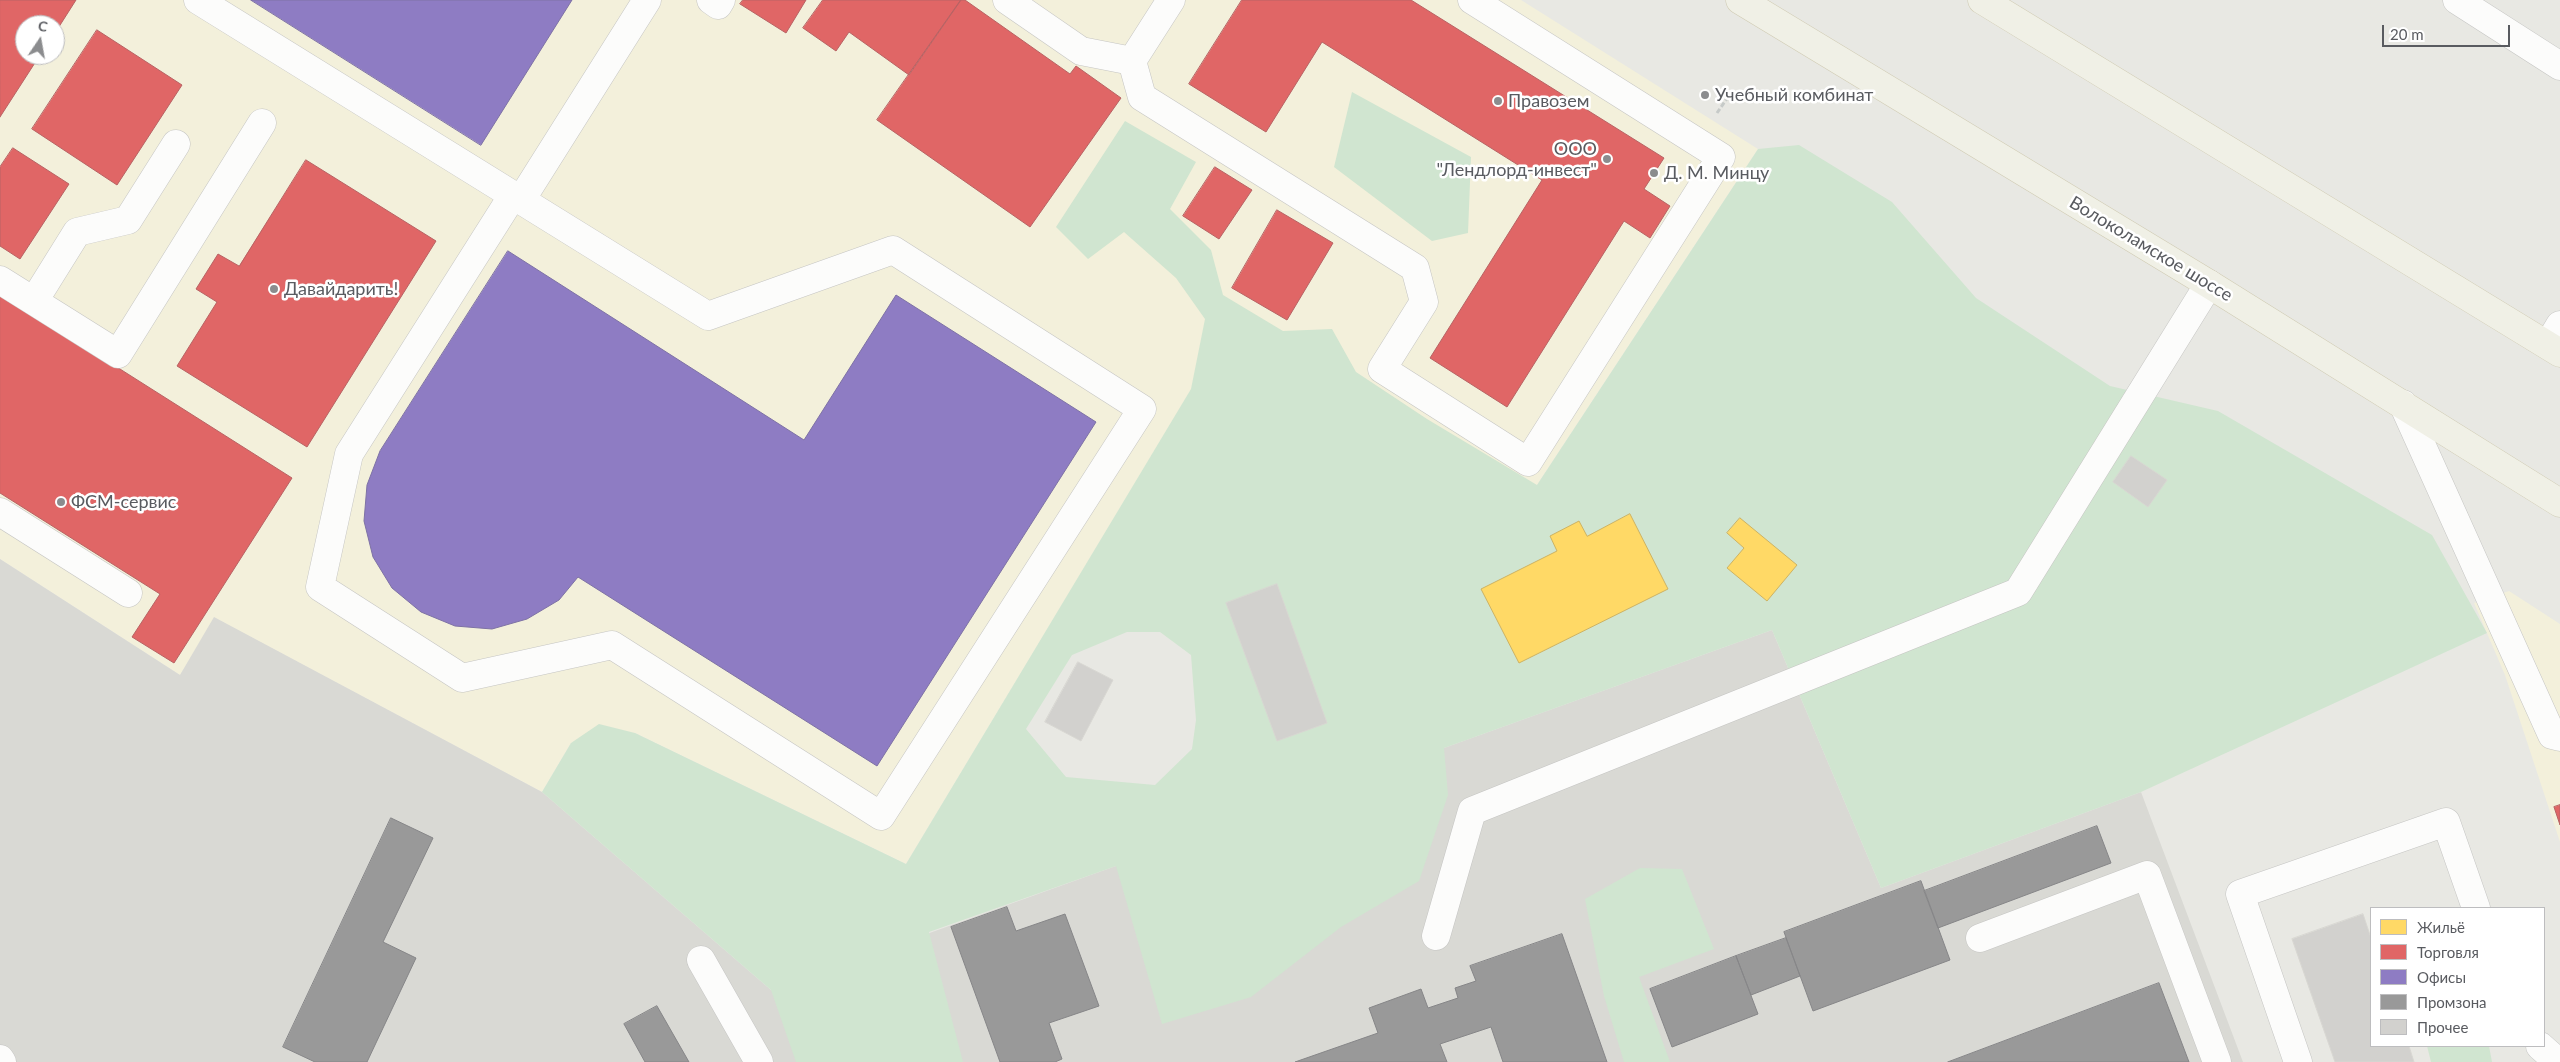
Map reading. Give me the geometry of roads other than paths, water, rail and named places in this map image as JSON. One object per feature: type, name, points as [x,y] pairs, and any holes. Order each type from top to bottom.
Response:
[{"type":"main road","name":"Волоколамское шоссе","points":[[1740,0],[2209,284],[2560,503]]},
{"type":"main road","points":[[1989,2],[2556,341]]},
{"type":"lane","points":[[198,0],[517,198],[708,316],[893,250],[1142,408],[881,816],[612,645],[462,678],[320,587],[349,454],[517,198],[647,0]]},
{"type":"lane","points":[[711,0],[718,5],[721,0]]},
{"type":"lane","points":[[1007,0],[1081,51],[1132,61]]},
{"type":"lane","points":[[1171,0],[1132,61],[1142,97],[1415,268],[1424,302],[1382,369],[1528,462],[1720,158],[1472,0]]},
{"type":"lane","points":[[2457,0],[2560,66]]},
{"type":"lane","points":[[0,280],[118,354],[262,123]]},
{"type":"lane","points":[[34,301],[77,232],[128,220],[176,144]]},
{"type":"lane","points":[[1436,936],[1472,811],[2018,592],[2209,284]]},
{"type":"lane","points":[[2403,404],[2552,734],[2560,737]]},
{"type":"lane","points":[[0,512],[128,593]]},
{"type":"lane","points":[[2298,1062],[2240,894],[2446,822],[2476,907]]},
{"type":"lane","points":[[1980,938],[2147,875],[2217,1062]]},
{"type":"lane","points":[[701,960],[759,1062]]},
{"type":"lane","points":[[2541,1047],[2558,1062]]},
{"type":"place","name":"Учебный комбинат","points":[[1705,95]]},
{"type":"place","name":"Правозем","points":[[1498,101]]},
{"type":"place","name":"ООО \"Лендлорд-инвест\"","points":[[1607,159]]},
{"type":"place","name":"Д. М. Минцу","points":[[1654,173]]},
{"type":"place","name":"Давайдарить!","points":[[274,289]]},
{"type":"place","name":"ФСМ-сервис","points":[[61,502]]}]
